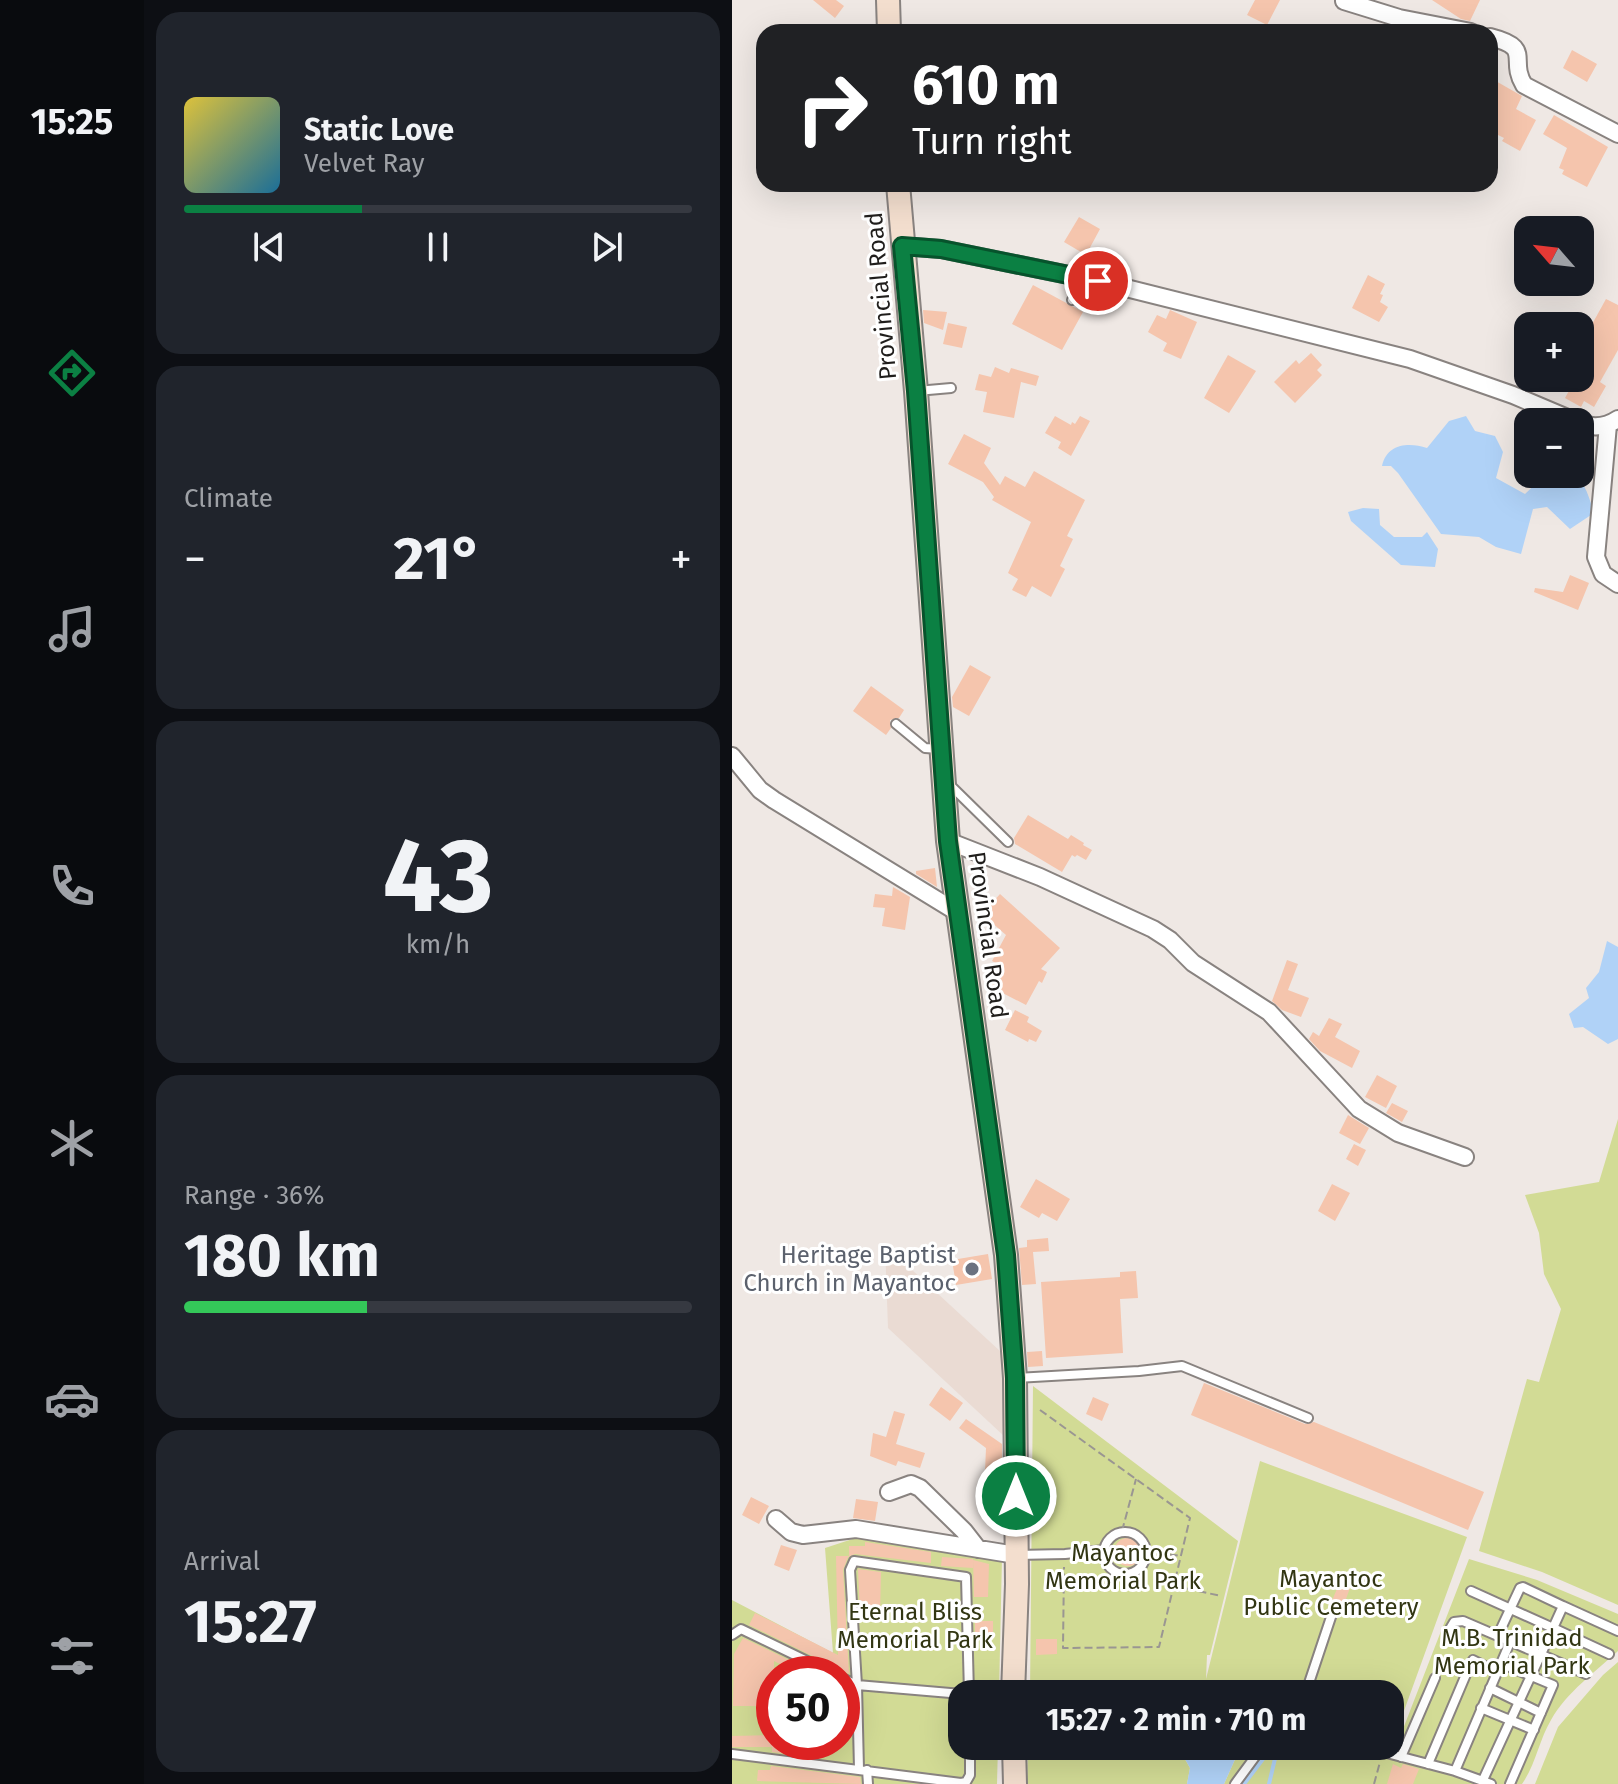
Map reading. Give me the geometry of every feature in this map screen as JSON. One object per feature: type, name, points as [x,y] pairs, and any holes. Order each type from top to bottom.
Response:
[{"type":"main road","points":[[888,0],[889,24]]},
{"type":"main road","name":"Provincial Road","points":[[899,192],[948,841],[1003,1223],[1015,1378],[1013,1680]]},
{"type":"main road","points":[[1014,1760],[1015,1784]]},
{"type":"street","points":[[1344,1],[1430,24]]},
{"type":"street","points":[[1498,40],[1512,44],[1517,51],[1524,85],[1618,134]]},
{"type":"street","points":[[902,246],[941,249],[1098,281],[1410,359],[1544,408]]},
{"type":"street","points":[[1613,422],[1596,557],[1603,574],[1618,584]]},
{"type":"street","points":[[732,756],[760,790],[774,800],[960,914]]},
{"type":"street","points":[[948,841],[1040,877],[1162,934],[1193,963],[1269,1012],[1359,1109],[1398,1133],[1465,1157]]},
{"type":"street","points":[[889,1492],[911,1484],[920,1488],[978,1549]]},
{"type":"street","points":[[776,1519],[797,1534],[856,1529],[1016,1555]]},
{"type":"lane","points":[[1072,300],[1098,281]]},
{"type":"lane","points":[[916,391],[951,388]]},
{"type":"lane","points":[[896,724],[925,748],[941,749]]},
{"type":"lane","points":[[943,779],[1008,842]]},
{"type":"lane","points":[[1015,1378],[1182,1366],[1308,1418]]},
{"type":"lane","points":[[1129,1531],[1141,1538],[1146,1551],[1143,1565],[1124,1574],[1117,1573],[1106,1564],[1104,1550],[1110,1537],[1129,1531]]},
{"type":"lane","points":[[1016,1555],[1104,1550]]},
{"type":"lane","points":[[855,1656],[850,1570],[854,1561],[966,1577],[969,1680]]},
{"type":"lane","points":[[1498,1635],[1523,1587],[1618,1631]]},
{"type":"lane","points":[[1471,1591],[1609,1654]]},
{"type":"lane","points":[[1404,1758],[1487,1782],[1510,1720],[1563,1606]]},
{"type":"lane","points":[[1310,1680],[1332,1614]]},
{"type":"lane","points":[[1448,1632],[1458,1620],[1586,1674]]},
{"type":"lane","points":[[732,1635],[741,1629],[797,1656]]},
{"type":"lane","points":[[1455,1771],[1511,1640]]},
{"type":"lane","points":[[1428,1764],[1473,1660],[1553,1685],[1510,1784]]},
{"type":"lane","points":[[1404,1750],[1435,1678]]},
{"type":"lane","points":[[860,1685],[948,1693]]},
{"type":"lane","points":[[1490,1688],[1541,1713]]},
{"type":"lane","points":[[1481,1708],[1534,1730]]},
{"type":"lane","points":[[860,1727],[863,1769],[868,1784]]},
{"type":"lane","points":[[732,1754],[966,1782],[970,1775],[970,1760]]},
{"type":"lane","points":[[1235,1784],[1253,1760]]},
{"type":"path","points":[[1040,1410],[1190,1518],[1159,1647],[1063,1648],[1065,1554]]},
{"type":"path","points":[[1122,1531],[1136,1479]]},
{"type":"path","points":[[1146,1551],[1181,1556]]},
{"type":"path","points":[[1174,1585],[1221,1596]]},
{"type":"path","points":[[1374,1784],[1381,1760]]},
{"type":"shaded area","points":[[885,1245],[1001,1352],[1004,1436],[888,1328]]},
{"type":"green space","points":[[1618,1119],[1618,1605],[1542,1572],[1479,1551],[1527,1379],[1539,1382],[1561,1309],[1544,1274],[1539,1233],[1525,1195],[1599,1182]]},
{"type":"green space","points":[[1033,1386],[1238,1541],[1210,1655],[1207,1655],[1206,1679],[1260,1461],[1467,1537],[1404,1711],[1404,1680],[1030,1680]]},
{"type":"green space","name":"Eternal Bliss Memorial Park","points":[[868,1534],[1002,1557],[999,1680],[948,1680],[948,1760],[998,1760],[997,1784],[732,1784],[732,1600],[833,1653],[825,1548]]},
{"type":"green space","name":"M.B. Trinidad Memorial Park","points":[[1469,1559],[1537,1580],[1618,1614],[1618,1651],[1565,1700],[1547,1728],[1522,1784],[1224,1784],[1235,1760],[1404,1760],[1404,1726]]},
{"type":"green space","points":[[1618,1662],[1618,1784],[1535,1784],[1558,1727]]},
{"type":"green space","points":[[1028,1760],[1186,1760],[1190,1768],[1187,1784],[1027,1784]]},
{"type":"water","points":[[1466,416],[1475,431],[1495,436],[1503,452],[1496,478],[1525,494],[1531,488],[1585,488],[1594,513],[1570,529],[1547,507],[1533,509],[1521,554],[1496,547],[1479,537],[1441,534],[1398,473],[1391,466],[1382,466],[1388,453],[1399,446],[1427,448],[1449,421]]},
{"type":"water","points":[[1363,508],[1379,509],[1380,525],[1394,537],[1422,537],[1427,532],[1438,549],[1435,567],[1401,565],[1351,521],[1348,512]]},
{"type":"water","points":[[1607,941],[1618,947],[1618,1039],[1608,1044],[1583,1027],[1574,1028],[1569,1014],[1589,998],[1586,988],[1599,972]]},
{"type":"water","points":[[1186,1760],[1235,1760],[1224,1784],[1187,1784],[1190,1768]]},
{"type":"building","points":[[813,0],[836,0],[844,6],[835,18]]},
{"type":"building","points":[[1255,0],[1280,0],[1268,24],[1247,15]]},
{"type":"building","points":[[1432,0],[1480,0],[1470,21],[1461,19]]},
{"type":"building","points":[[1572,50],[1597,64],[1587,82],[1563,68]]},
{"type":"building","points":[[1498,82],[1522,96],[1516,109],[1536,120],[1520,151],[1502,141],[1504,138],[1498,135]]},
{"type":"building","points":[[1554,115],[1608,147],[1587,187],[1562,174],[1564,170],[1559,168],[1567,148],[1543,134]]},
{"type":"building","points":[[1079,217],[1100,229],[1086,255],[1064,242]]},
{"type":"building","points":[[1368,275],[1385,284],[1380,302],[1388,307],[1379,322],[1352,308]]},
{"type":"building","points":[[1033,285],[1083,312],[1062,350],[1012,324]]},
{"type":"building","points":[[1606,299],[1618,305],[1618,350],[1600,382],[1606,386],[1594,407],[1584,401],[1581,407],[1565,398],[1568,392],[1594,392],[1594,321]]},
{"type":"building","points":[[923,310],[947,312],[943,330],[924,323]]},
{"type":"building","points":[[1170,310],[1197,322],[1181,359],[1163,351],[1167,343],[1148,332],[1157,315],[1166,319]]},
{"type":"building","points":[[948,323],[967,327],[962,348],[943,344]]},
{"type":"building","points":[[1311,353],[1322,365],[1317,370],[1322,375],[1295,403],[1274,382],[1296,360],[1299,364]]},
{"type":"building","points":[[1228,355],[1256,371],[1229,413],[1204,398]]},
{"type":"building","points":[[995,367],[1009,373],[1011,368],[1039,376],[1036,386],[1021,382],[1014,418],[983,412],[987,392],[975,390],[979,374],[991,377]]},
{"type":"building","points":[[1055,416],[1071,425],[1080,416],[1090,421],[1071,456],[1058,448],[1061,442],[1045,433]]},
{"type":"building","points":[[964,434],[991,448],[984,463],[1000,485],[1005,476],[1025,487],[1034,471],[1085,500],[1067,536],[1073,539],[1060,566],[1065,569],[1051,597],[1032,586],[1026,597],[1012,590],[1018,579],[1008,573],[1031,522],[992,500],[994,497],[983,482],[948,464]]},
{"type":"building","points":[[1570,575],[1589,583],[1578,610],[1534,592],[1535,588],[1563,592]]},
{"type":"building","points":[[970,665],[991,677],[969,716],[953,707],[952,697]]},
{"type":"building","points":[[871,686],[904,710],[899,718],[890,720],[891,728],[886,735],[853,711]]},
{"type":"building","points":[[1028,815],[1068,839],[1071,835],[1084,843],[1092,850],[1086,860],[1072,855],[1062,872],[1015,844],[1014,838]]},
{"type":"building","points":[[935,868],[937,887],[916,874],[916,871]]},
{"type":"building","points":[[893,887],[910,897],[905,930],[882,926],[885,908],[873,907],[875,894],[892,896]]},
{"type":"building","points":[[1000,894],[1060,948],[1041,969],[1047,972],[1026,1005],[991,987],[1002,966],[992,961],[1006,935],[982,914]]},
{"type":"building","points":[[1287,960],[1298,964],[1288,990],[1309,998],[1301,1017],[1282,1010],[1272,1001]]},
{"type":"building","points":[[1015,1010],[1029,1017],[1027,1022],[1042,1031],[1036,1042],[1029,1039],[1028,1042],[1005,1030]]},
{"type":"building","points":[[1329,1018],[1342,1024],[1335,1037],[1360,1051],[1352,1068],[1320,1051],[1309,1039],[1313,1032],[1319,1036]]},
{"type":"building","points":[[1377,1075],[1397,1086],[1386,1108],[1365,1097]]},
{"type":"building","points":[[1392,1103],[1408,1111],[1402,1122],[1386,1113]]},
{"type":"building","points":[[1348,1115],[1369,1128],[1360,1144],[1339,1133]]},
{"type":"building","points":[[1354,1144],[1366,1150],[1358,1166],[1346,1159]]},
{"type":"building","points":[[1036,1179],[1070,1199],[1057,1221],[1042,1213],[1039,1218],[1020,1207]]},
{"type":"building","points":[[1332,1184],[1350,1193],[1335,1221],[1318,1211]]},
{"type":"building","points":[[1048,1238],[1049,1251],[1033,1252],[1036,1284],[1022,1285],[1019,1248],[1027,1247],[1027,1240]]},
{"type":"building","name":"Heritage Baptist Church in Mayantoc","points":[[988,1254],[992,1279],[956,1285],[952,1260]]},
{"type":"building","points":[[1136,1271],[1138,1298],[1120,1299],[1123,1353],[1046,1358],[1041,1282],[1120,1277],[1120,1272]]},
{"type":"building","points":[[1042,1351],[1043,1366],[1028,1367],[1027,1352]]},
{"type":"building","points":[[1204,1383],[1305,1424],[1314,1422],[1484,1492],[1468,1530],[1191,1415]]},
{"type":"building","points":[[941,1387],[963,1403],[950,1421],[929,1405]]},
{"type":"building","points":[[1093,1397],[1109,1404],[1102,1421],[1086,1414]]},
{"type":"building","points":[[894,1411],[905,1414],[896,1444],[925,1453],[920,1468],[898,1461],[896,1466],[870,1456],[873,1433],[886,1437]]},
{"type":"building","points":[[966,1419],[1002,1444],[1002,1460],[993,1471],[985,1471],[986,1448],[959,1428]]},
{"type":"building","points":[[751,1497],[769,1506],[759,1524],[742,1515]]},
{"type":"building","points":[[856,1499],[878,1502],[875,1521],[853,1518]]},
{"type":"building","points":[[1128,1538],[1138,1542],[1142,1552],[1138,1562],[1128,1566],[1118,1562],[1114,1552],[1118,1542]]},
{"type":"building","points":[[865,1542],[931,1552],[931,1563],[855,1554],[848,1557],[843,1570],[848,1656],[812,1656],[749,1625],[755,1613],[838,1655],[836,1556],[849,1556],[849,1546],[865,1546]]},
{"type":"building","points":[[781,1545],[797,1550],[789,1571],[774,1565]]},
{"type":"building","points":[[942,1557],[973,1559],[973,1568],[941,1566]]},
{"type":"building","points":[[973,1560],[989,1564],[988,1597],[974,1597]]},
{"type":"building","points":[[858,1569],[881,1572],[880,1615],[860,1615]]},
{"type":"building","points":[[1339,1584],[1350,1588],[1343,1607],[1331,1603]]},
{"type":"building","points":[[975,1621],[993,1621],[993,1638],[975,1638]]},
{"type":"building","points":[[743,1638],[780,1656],[756,1656],[756,1706],[733,1706],[734,1654]]},
{"type":"building","points":[[1036,1639],[1057,1639],[1057,1654],[1036,1655]]},
{"type":"building","points":[[756,1735],[756,1747],[732,1747],[732,1736]]},
{"type":"building","points":[[1393,1764],[1401,1768],[1403,1764],[1419,1769],[1413,1784],[1387,1784]]},
{"type":"building","points":[[771,1766],[860,1777],[861,1784],[757,1781],[758,1770],[770,1770]]},
{"type":"waterway","points":[[1244,1784],[1262,1760]]},
{"type":"waterway","points":[[1269,1784],[1275,1760]]},
{"type":"place","name":"Heritage Baptist Church in Mayantoc","points":[[972,1269]]},
{"type":"route","points":[[1016,1496],[1015,1378],[1006,1255],[999,1187],[948,841],[916,391],[902,246],[941,249],[1098,281]]},
{"type":"park label","name":"Mayantoc Memorial Park","points":[[1123,1567]]},
{"type":"park label","name":"Mayantoc Public Cemetery","points":[[1331,1593]]}]
